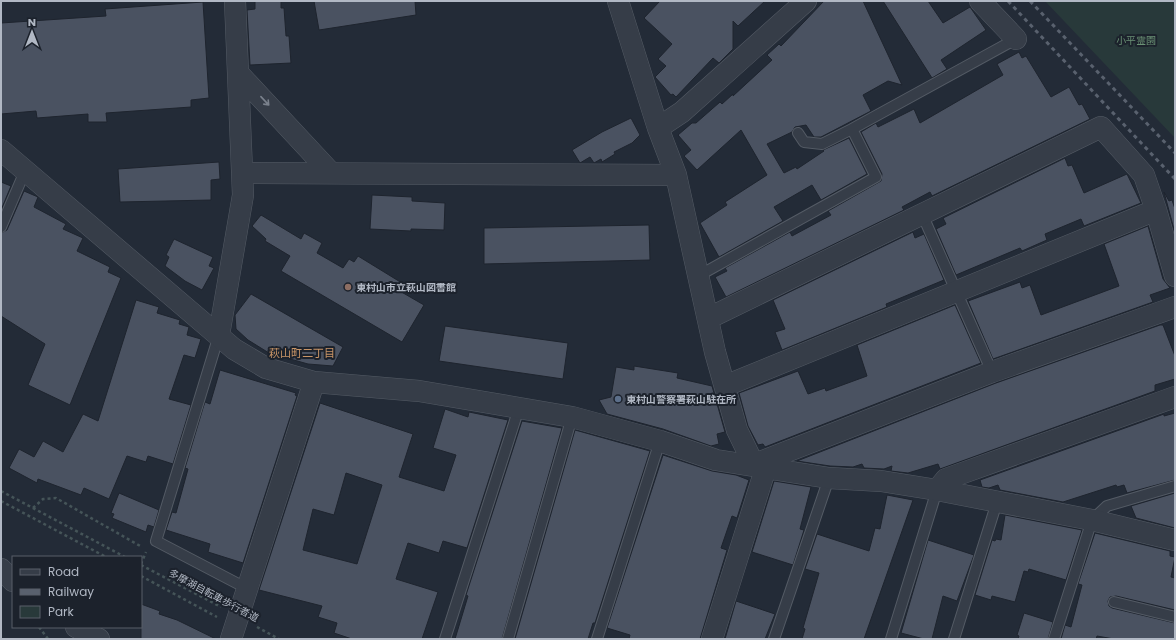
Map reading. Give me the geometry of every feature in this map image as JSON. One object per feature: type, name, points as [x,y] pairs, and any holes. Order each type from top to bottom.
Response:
[{"type":"street","points":[[219,335],[243,195],[235,1]]},
{"type":"street","points":[[618,1],[658,128],[676,175],[725,386],[737,430],[760,466],[712,639]]},
{"type":"street","points":[[658,128],[682,112],[806,1]]},
{"type":"street","points":[[980,1],[1016,39]]},
{"type":"street","points":[[238,73],[331,173]]},
{"type":"street","points":[[709,318],[1100,127],[1144,175],[1156,210],[1175,276]]},
{"type":"street","points":[[1,150],[234,349],[266,368],[314,382],[419,391],[572,417],[660,441],[716,460],[829,478],[881,481],[937,490],[1092,520],[1175,540]]},
{"type":"street","points":[[243,173],[676,175]]},
{"type":"street","points":[[725,386],[1156,210]]},
{"type":"street","points":[[760,466],[992,372],[1175,307]]},
{"type":"street","points":[[234,627],[314,382]]},
{"type":"street","points":[[937,490],[946,478],[1175,397]]},
{"type":"street","points":[[1,569],[12,580]]},
{"type":"street","points":[[78,628],[99,639]]},
{"type":"lane","points":[[798,133],[804,142],[822,144],[1016,39]]},
{"type":"lane","points":[[700,275],[876,177],[852,129]]},
{"type":"lane","points":[[1,227],[25,171]]},
{"type":"lane","points":[[922,214],[992,372]]},
{"type":"lane","points":[[219,335],[156,541],[246,588]]},
{"type":"lane","points":[[445,639],[519,408]]},
{"type":"lane","points":[[508,639],[572,417]]},
{"type":"lane","points":[[597,639],[660,441]]},
{"type":"lane","points":[[774,639],[829,478]]},
{"type":"lane","points":[[1054,639],[1092,520],[1107,506],[1175,486]]},
{"type":"lane","points":[[891,639],[937,490]]},
{"type":"lane","points":[[954,639],[997,502]]},
{"type":"lane","points":[[1114,602],[1175,617]]},
{"type":"path","points":[[1,491],[123,556]]},
{"type":"path","points":[[33,508],[43,499],[56,498],[148,550],[142,563]]},
{"type":"path","points":[[1,501],[104,556]]},
{"type":"path","name":"多摩湖自転車歩行者道","points":[[142,566],[234,627],[279,639]]},
{"type":"path","points":[[142,577],[234,627]]},
{"type":"path","points":[[40,628],[49,639]]},
{"type":"green space","name":"小平霊園","points":[[1045,1],[1175,1],[1175,138]]},
{"type":"building","points":[[255,1],[281,1],[281,8],[284,8],[286,36],[289,36],[291,63],[250,65],[247,10],[255,9]]},
{"type":"building","points":[[314,1],[415,1],[416,15],[319,30]]},
{"type":"building","points":[[660,1],[765,1],[738,26],[733,21],[733,49],[719,63],[713,58],[676,97],[673,94],[671,95],[655,77],[666,66],[658,59],[672,44],[644,18]]},
{"type":"building","points":[[824,1],[863,1],[902,85],[888,81],[863,95],[871,111],[821,137],[814,137],[806,125],[795,127],[792,132],[767,144],[784,173],[796,167],[797,169],[824,151],[823,150],[849,138],[867,174],[821,200],[812,185],[774,207],[783,221],[719,257],[700,223],[727,205],[725,202],[767,175],[741,130],[697,170],[684,156],[691,150],[678,135],[692,123],[696,123],[720,102],[722,104],[733,94],[733,96],[772,60],[767,55],[779,44],[781,46]]},
{"type":"building","points":[[883,1],[928,1],[943,23],[970,7],[986,30],[941,60],[947,69],[932,78]]},
{"type":"building","points":[[203,2],[209,98],[191,100],[191,107],[106,113],[107,122],[88,122],[88,114],[37,118],[36,111],[1,114],[1,23],[106,16],[105,9]]},
{"type":"building","points":[[1019,52],[1022,58],[1026,56],[1051,97],[1069,87],[1079,105],[1082,104],[1090,119],[932,196],[930,192],[902,207],[904,210],[726,297],[715,277],[727,271],[725,268],[790,232],[792,236],[831,215],[828,211],[881,181],[882,174],[861,132],[876,123],[878,127],[914,109],[920,123],[1003,75],[997,64]]},
{"type":"building","points":[[631,118],[640,135],[632,143],[614,152],[615,154],[602,162],[601,159],[594,163],[590,157],[580,163],[572,150],[602,132]]},
{"type":"building","points":[[1065,158],[1068,166],[1072,165],[1084,193],[1127,174],[1141,203],[1084,226],[1081,219],[1045,234],[1047,240],[1022,251],[1020,248],[956,275],[936,229],[946,224],[943,218]]},
{"type":"building","points":[[219,162],[220,179],[211,180],[211,200],[120,202],[118,169]]},
{"type":"building","points":[[1,182],[11,186],[1,210]]},
{"type":"building","points":[[24,191],[38,197],[34,207],[66,224],[63,229],[83,238],[77,251],[110,267],[108,272],[121,278],[70,405],[28,385],[45,344],[1,316],[1,233],[7,230]]},
{"type":"building","points":[[1164,192],[1169,201],[1172,200],[1175,209],[1175,233]]},
{"type":"building","points":[[372,195],[412,197],[412,201],[445,203],[444,230],[411,229],[411,231],[370,229]]},
{"type":"building","points":[[261,215],[301,239],[304,233],[322,243],[317,253],[343,268],[349,259],[354,262],[358,256],[402,283],[398,290],[424,305],[402,342],[281,271],[290,256],[265,241],[266,239],[252,226]]},
{"type":"building","points":[[649,225],[650,260],[484,264],[484,228]]},
{"type":"building","points":[[1148,226],[1163,279],[1170,288],[1150,295],[1153,302],[993,359],[968,301],[1020,282],[1022,288],[1030,285],[1041,315],[1119,286],[1104,244]]},
{"type":"building","points":[[913,232],[915,238],[924,234],[944,280],[886,304],[887,307],[782,350],[775,332],[785,329],[773,300]]},
{"type":"building","points":[[174,239],[213,257],[209,266],[214,268],[202,290],[185,281],[165,266],[169,257],[166,255]]},
{"type":"building","points":[[251,294],[343,347],[333,366],[308,364],[269,353],[248,340],[236,329],[235,315]]},
{"type":"building","points":[[136,300],[159,307],[157,313],[180,320],[179,324],[189,327],[187,335],[201,339],[195,358],[184,355],[169,399],[191,405],[173,464],[148,456],[146,462],[127,456],[109,499],[84,488],[81,495],[38,479],[37,483],[9,468],[19,449],[34,457],[43,441],[63,452],[83,414],[98,421]]},
{"type":"building","points":[[955,305],[981,363],[765,447],[763,444],[758,445],[748,426],[739,393],[798,371],[808,394],[825,388],[826,391],[867,376],[857,345]]},
{"type":"building","points":[[1163,325],[1175,356],[1175,379],[1155,385],[1155,391],[940,469],[938,464],[908,473],[891,471],[892,466],[884,469],[864,468],[862,464],[853,467],[830,466],[797,461],[996,383]]},
{"type":"building","points":[[445,326],[568,343],[563,379],[439,361]]},
{"type":"building","points":[[634,366],[678,373],[677,378],[712,386],[725,432],[717,434],[719,444],[711,446],[663,429],[607,414],[599,400],[611,397],[616,367],[634,370]]},
{"type":"building","points":[[220,370],[296,393],[295,395],[297,396],[243,563],[208,552],[210,544],[166,530],[172,512],[176,513],[188,469],[185,468],[203,408],[205,402],[210,404]]},
{"type":"building","points":[[320,403],[413,434],[399,477],[444,491],[456,455],[433,448],[445,409],[468,417],[469,412],[508,420],[467,548],[443,541],[439,553],[408,543],[396,579],[438,592],[422,639],[352,639],[334,633],[337,623],[318,617],[322,606],[259,590]],"holes":[[[346,473],[382,485],[357,564],[303,550],[313,509],[334,515]]]},
{"type":"building","points":[[1175,413],[1175,480],[1127,493],[1124,485],[1117,487],[1116,485],[1063,502],[1000,490],[998,485],[989,488],[982,487],[980,480],[1164,414],[1164,416]]},
{"type":"building","points":[[522,421],[562,428],[502,639],[455,639],[468,596],[466,595]]},
{"type":"building","points":[[575,430],[650,451],[595,623],[593,623],[588,639],[515,639]]},
{"type":"building","points":[[663,455],[712,471],[736,475],[749,480],[737,518],[732,516],[721,548],[727,550],[700,639],[629,639],[630,635],[607,628]]},
{"type":"building","points":[[774,481],[811,487],[800,529],[804,530],[793,565],[752,552]]},
{"type":"building","points":[[119,493],[159,510],[154,527],[148,525],[146,532],[112,518],[114,514],[111,513]]},
{"type":"building","points":[[1175,493],[1175,528],[1136,518],[1131,506]]},
{"type":"building","points":[[887,495],[913,500],[864,639],[802,639],[805,629],[803,628],[819,573],[805,569],[817,534],[869,551],[875,528],[880,529]]},
{"type":"building","points":[[1005,515],[1082,530],[1066,580],[1029,569],[1028,572],[1024,571],[1015,602],[992,596],[991,600],[975,595],[992,540],[1001,540]]},
{"type":"building","points":[[1095,533],[1170,551],[1170,556],[1175,557],[1171,577],[1175,578],[1175,610],[1116,596],[1110,597],[1108,601],[1109,606],[1112,608],[1175,623],[1175,639],[1114,639],[1097,636],[1096,639],[1061,639],[1065,625],[1071,627],[1082,585],[1078,584]]},
{"type":"building","points":[[928,540],[974,555],[957,601],[943,596],[932,639],[924,639],[901,633]]},
{"type":"building","points":[[736,601],[775,614],[765,639],[725,639]]},
{"type":"building","points":[[142,604],[160,611],[159,614],[177,620],[216,639],[141,639]]},
{"type":"building","points":[[1024,613],[1053,622],[1048,639],[1018,639],[1019,636],[1017,635]]},
{"type":"railway","points":[[1008,1],[1175,179]]},
{"type":"railway","points":[[1030,1],[1175,153]]},
{"type":"place","name":"東村山市立萩山図書館","points":[[348,287]]},
{"type":"place","name":"東村山警察署萩山駐在所","points":[[618,399]]},
{"type":"district","name":"萩山町二丁目","points":[[302,353]]}]
